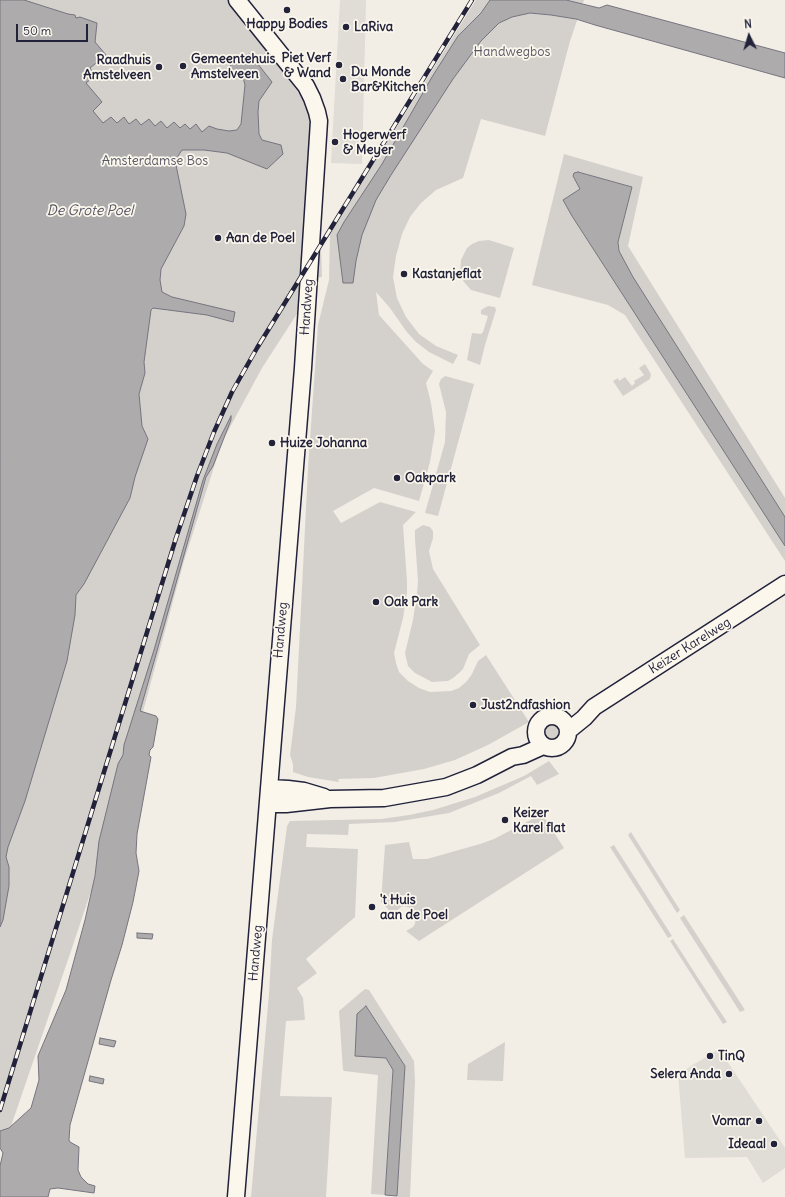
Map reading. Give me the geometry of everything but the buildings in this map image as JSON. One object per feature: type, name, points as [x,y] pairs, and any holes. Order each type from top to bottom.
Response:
[{"type":"main road","name":"Handweg","points":[[236,1197],[303,368],[319,121],[309,92],[237,0]]},
{"type":"main road","name":"Keizer Karelweg","points":[[564,724],[584,718],[594,707],[785,584]]},
{"type":"main road","points":[[553,716],[564,724],[565,741],[559,746],[552,748],[539,740],[536,727],[543,718],[553,716]]},
{"type":"main road","points":[[268,796],[288,789],[304,791],[330,799],[384,798],[446,787],[477,775],[512,757],[518,748],[539,740]]},
{"type":"shaded area","points":[[340,0],[366,0],[362,164],[331,163]]},
{"type":"shaded area","points":[[719,1049],[785,1148],[785,1168],[763,1183],[747,1157],[685,1158],[678,1074]]},
{"type":"green space","name":"Amsterdamse Bos","points":[[0,0],[232,0],[313,113],[304,303],[262,368],[222,442],[184,561],[108,840],[8,1135],[0,1136]]},
{"type":"green space","name":"Handwegbos","points":[[476,0],[584,0],[570,41],[545,136],[481,119],[463,178],[436,190],[421,203],[410,217],[402,234],[396,256],[393,277],[397,298],[406,317],[419,334],[436,346],[458,355],[453,364],[429,352],[416,342],[376,292],[379,315],[423,364],[433,371],[426,383],[431,403],[435,431],[430,462],[419,501],[374,488],[333,511],[341,523],[380,502],[416,512],[403,525],[407,592],[403,618],[394,653],[399,672],[408,681],[419,688],[430,692],[451,691],[459,688],[467,681],[478,661],[486,655],[529,722],[488,745],[455,760],[424,769],[374,778],[338,779],[339,782],[308,777],[293,772],[293,764],[290,755],[296,707],[308,468],[318,325],[329,280],[330,234]]},
{"type":"green space","points":[[564,154],[643,177],[628,246],[785,498],[785,517],[633,277],[619,251],[618,243],[632,187],[578,172],[580,189],[564,200],[572,216],[785,545],[785,561],[625,315],[608,305],[532,285]]},
{"type":"green space","points":[[489,240],[514,248],[500,298],[471,290],[460,275],[461,260],[467,248],[479,241]]},
{"type":"green space","points":[[321,248],[322,277],[314,278],[315,256]]},
{"type":"green space","points":[[488,306],[495,307],[496,310],[480,365],[467,360],[472,333],[481,334],[483,332],[488,316],[481,314],[481,310]]},
{"type":"green space","points":[[645,364],[651,374],[650,379],[623,396],[613,381],[618,378],[619,381],[625,377],[632,386],[635,383],[634,381],[644,375],[639,368]]},
{"type":"green space","points":[[445,376],[474,384],[438,516],[425,513],[445,442],[446,412],[439,384],[441,379]]},
{"type":"green space","points":[[423,525],[430,527],[433,531],[433,538],[429,551],[433,569],[480,645],[469,654],[463,669],[448,681],[432,682],[415,673],[408,666],[405,653],[413,620],[418,581],[415,530]]},
{"type":"green space","points":[[549,724],[555,724],[560,729],[558,738],[555,740],[549,740],[544,735],[544,729]]},
{"type":"green space","points":[[549,761],[559,774],[537,785],[531,776],[499,793],[449,813],[395,822],[349,824],[348,835],[307,834],[306,847],[358,849],[355,917],[306,959],[317,973],[297,988],[303,998],[305,1020],[286,1021],[280,1096],[332,1097],[326,1197],[251,1197],[269,994],[272,940],[287,826],[290,821],[381,819],[433,810],[475,797],[524,776]]},
{"type":"green space","points":[[542,814],[564,848],[419,941],[406,931],[415,924],[416,915],[414,911],[404,906],[393,914],[381,902],[385,845],[409,842],[413,859],[427,859],[494,839]]},
{"type":"green space","points":[[631,832],[680,910],[677,913],[628,835]]},
{"type":"green space","points":[[614,845],[672,936],[668,938],[610,847]]},
{"type":"green space","points":[[684,915],[745,1010],[740,1012],[680,918]]},
{"type":"green space","points":[[673,939],[727,1022],[723,1024],[670,941]]},
{"type":"green space","points":[[365,989],[369,990],[414,1061],[415,1081],[410,1197],[397,1196],[405,1066],[366,1006],[386,1058],[393,1070],[385,1195],[371,1194],[378,1075],[343,1070],[339,1011]]},
{"type":"green space","points":[[505,1042],[503,1081],[467,1080],[468,1064]]},
{"type":"water","name":"De Grote Poel","points":[[0,0],[24,0],[75,15],[76,18],[80,17],[97,23],[95,42],[106,55],[90,68],[95,76],[86,83],[102,102],[93,111],[103,123],[111,117],[117,123],[124,117],[129,124],[136,119],[141,125],[149,119],[155,126],[161,121],[167,128],[174,122],[180,128],[185,124],[190,129],[196,124],[202,132],[209,126],[229,131],[237,130],[241,124],[245,85],[243,77],[240,73],[235,73],[230,68],[232,61],[238,57],[250,54],[272,82],[259,101],[259,134],[262,140],[281,145],[283,154],[267,169],[227,153],[204,150],[182,150],[178,156],[176,165],[186,214],[184,226],[161,269],[160,280],[162,292],[172,297],[235,312],[233,322],[207,315],[153,308],[151,310],[144,362],[145,373],[139,394],[142,426],[148,439],[135,477],[130,498],[84,584],[76,595],[75,615],[67,661],[25,801],[8,847],[6,857],[9,867],[9,886],[3,920],[0,927]]},
{"type":"water","points":[[490,0],[566,0],[599,8],[607,5],[785,53],[785,78],[576,19],[530,13],[512,17],[499,23],[481,41],[453,79],[376,200],[362,235],[353,283],[343,283],[337,235],[382,164],[432,77],[458,36],[481,13]]},
{"type":"water","points":[[578,172],[632,187],[618,242],[619,251],[633,277],[785,517],[785,546],[563,200],[580,189],[573,176],[574,173]]},
{"type":"water","points":[[231,416],[231,420],[213,466],[206,477],[140,711],[156,716],[158,719],[153,747],[150,750],[149,755],[151,757],[137,834],[136,853],[139,871],[122,945],[70,1125],[69,1140],[79,1147],[78,1170],[81,1177],[88,1184],[95,1186],[94,1193],[58,1188],[50,1189],[48,1197],[0,1197],[0,1166],[3,1153],[0,1148],[0,1131],[9,1128],[31,1108],[39,1080],[38,1056],[66,990],[85,920],[95,876],[99,841],[118,764],[123,755],[124,745],[154,650],[203,480],[217,444]]},
{"type":"water","points":[[137,933],[153,934],[152,939],[137,938]]},
{"type":"water","points":[[366,1006],[405,1066],[397,1196],[385,1195],[393,1070],[386,1058],[355,1056],[357,1014]]},
{"type":"water","points":[[100,1038],[116,1041],[114,1047],[99,1044]]},
{"type":"water","points":[[90,1076],[104,1079],[103,1084],[89,1081]]},
{"type":"railway","points":[[0,1110],[176,538],[214,432],[232,392],[257,348],[472,0]]},
{"type":"place","name":"Happy Bodies","points":[[287,10]]},
{"type":"place","name":"LaRiva","points":[[346,27]]},
{"type":"place","name":"Piet Verf & Wand","points":[[339,65]]},
{"type":"place","name":"Gemeentehuis Amstelveen","points":[[183,66]]},
{"type":"place","name":"Raadhuis Amstelveen","points":[[159,67]]},
{"type":"place","name":"Du Monde Bar&Kitchen","points":[[343,79]]},
{"type":"place","name":"Hogerwerf & Meyer","points":[[335,142]]},
{"type":"place","name":"Aan de Poel","points":[[218,238]]},
{"type":"place","name":"Kastanjeflat","points":[[404,274]]},
{"type":"place","name":"Huize Johanna","points":[[272,443]]},
{"type":"place","name":"Oakpark","points":[[397,478]]},
{"type":"place","name":"Oak Park","points":[[376,602]]},
{"type":"place","name":"Just2ndfashion","points":[[473,705]]},
{"type":"place","name":"Keizer Karel flat","points":[[505,820]]},
{"type":"place","name":"'t Huis aan de Poel","points":[[372,907]]},
{"type":"place","name":"TinQ","points":[[710,1056]]},
{"type":"place","name":"Selera Anda","points":[[729,1074]]},
{"type":"place","name":"Vomar","points":[[759,1121]]},
{"type":"place","name":"Ideaal","points":[[774,1144]]}]
